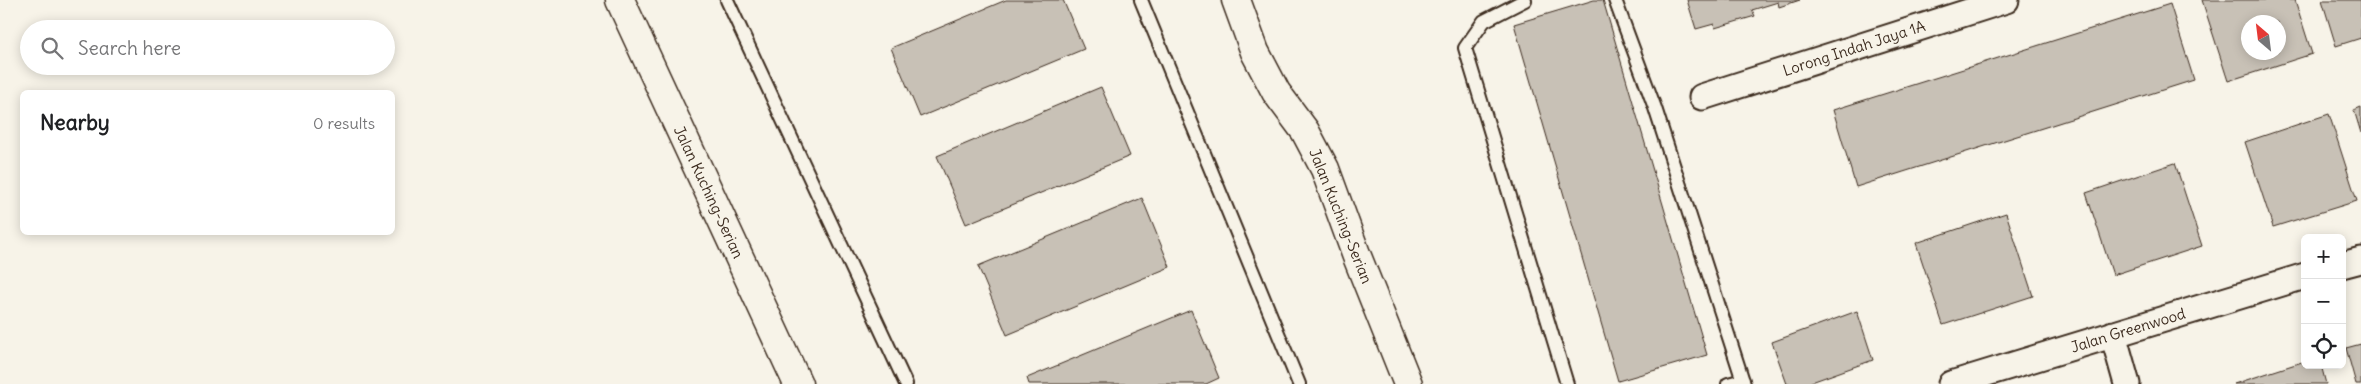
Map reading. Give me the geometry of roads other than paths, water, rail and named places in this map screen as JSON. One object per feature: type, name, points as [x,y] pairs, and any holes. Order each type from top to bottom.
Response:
[{"type":"highway","name":"Jalan Kuching-Serian","points":[[620,0],[798,384]]},
{"type":"highway","name":"Jalan Kuching-Serian","points":[[1236,0],[1255,52],[1276,92],[1306,131],[1325,169],[1356,254],[1408,384]]},
{"type":"street","name":"Lorong Indah Jaya 1A","points":[[1702,97],[2006,0]]},
{"type":"street","points":[[2346,264],[2361,260]]},
{"type":"street","name":"Jalan Greenwood","points":[[1951,384],[2301,277]]},
{"type":"street","points":[[2114,334],[2127,384]]},
{"type":"lane","points":[[727,0],[906,384]]},
{"type":"lane","points":[[1141,0],[1299,384]]},
{"type":"lane","points":[[1525,0],[1484,21],[1465,48],[1567,384]]},
{"type":"lane","points":[[1615,0],[1655,108],[1744,382],[1728,384]]}]
